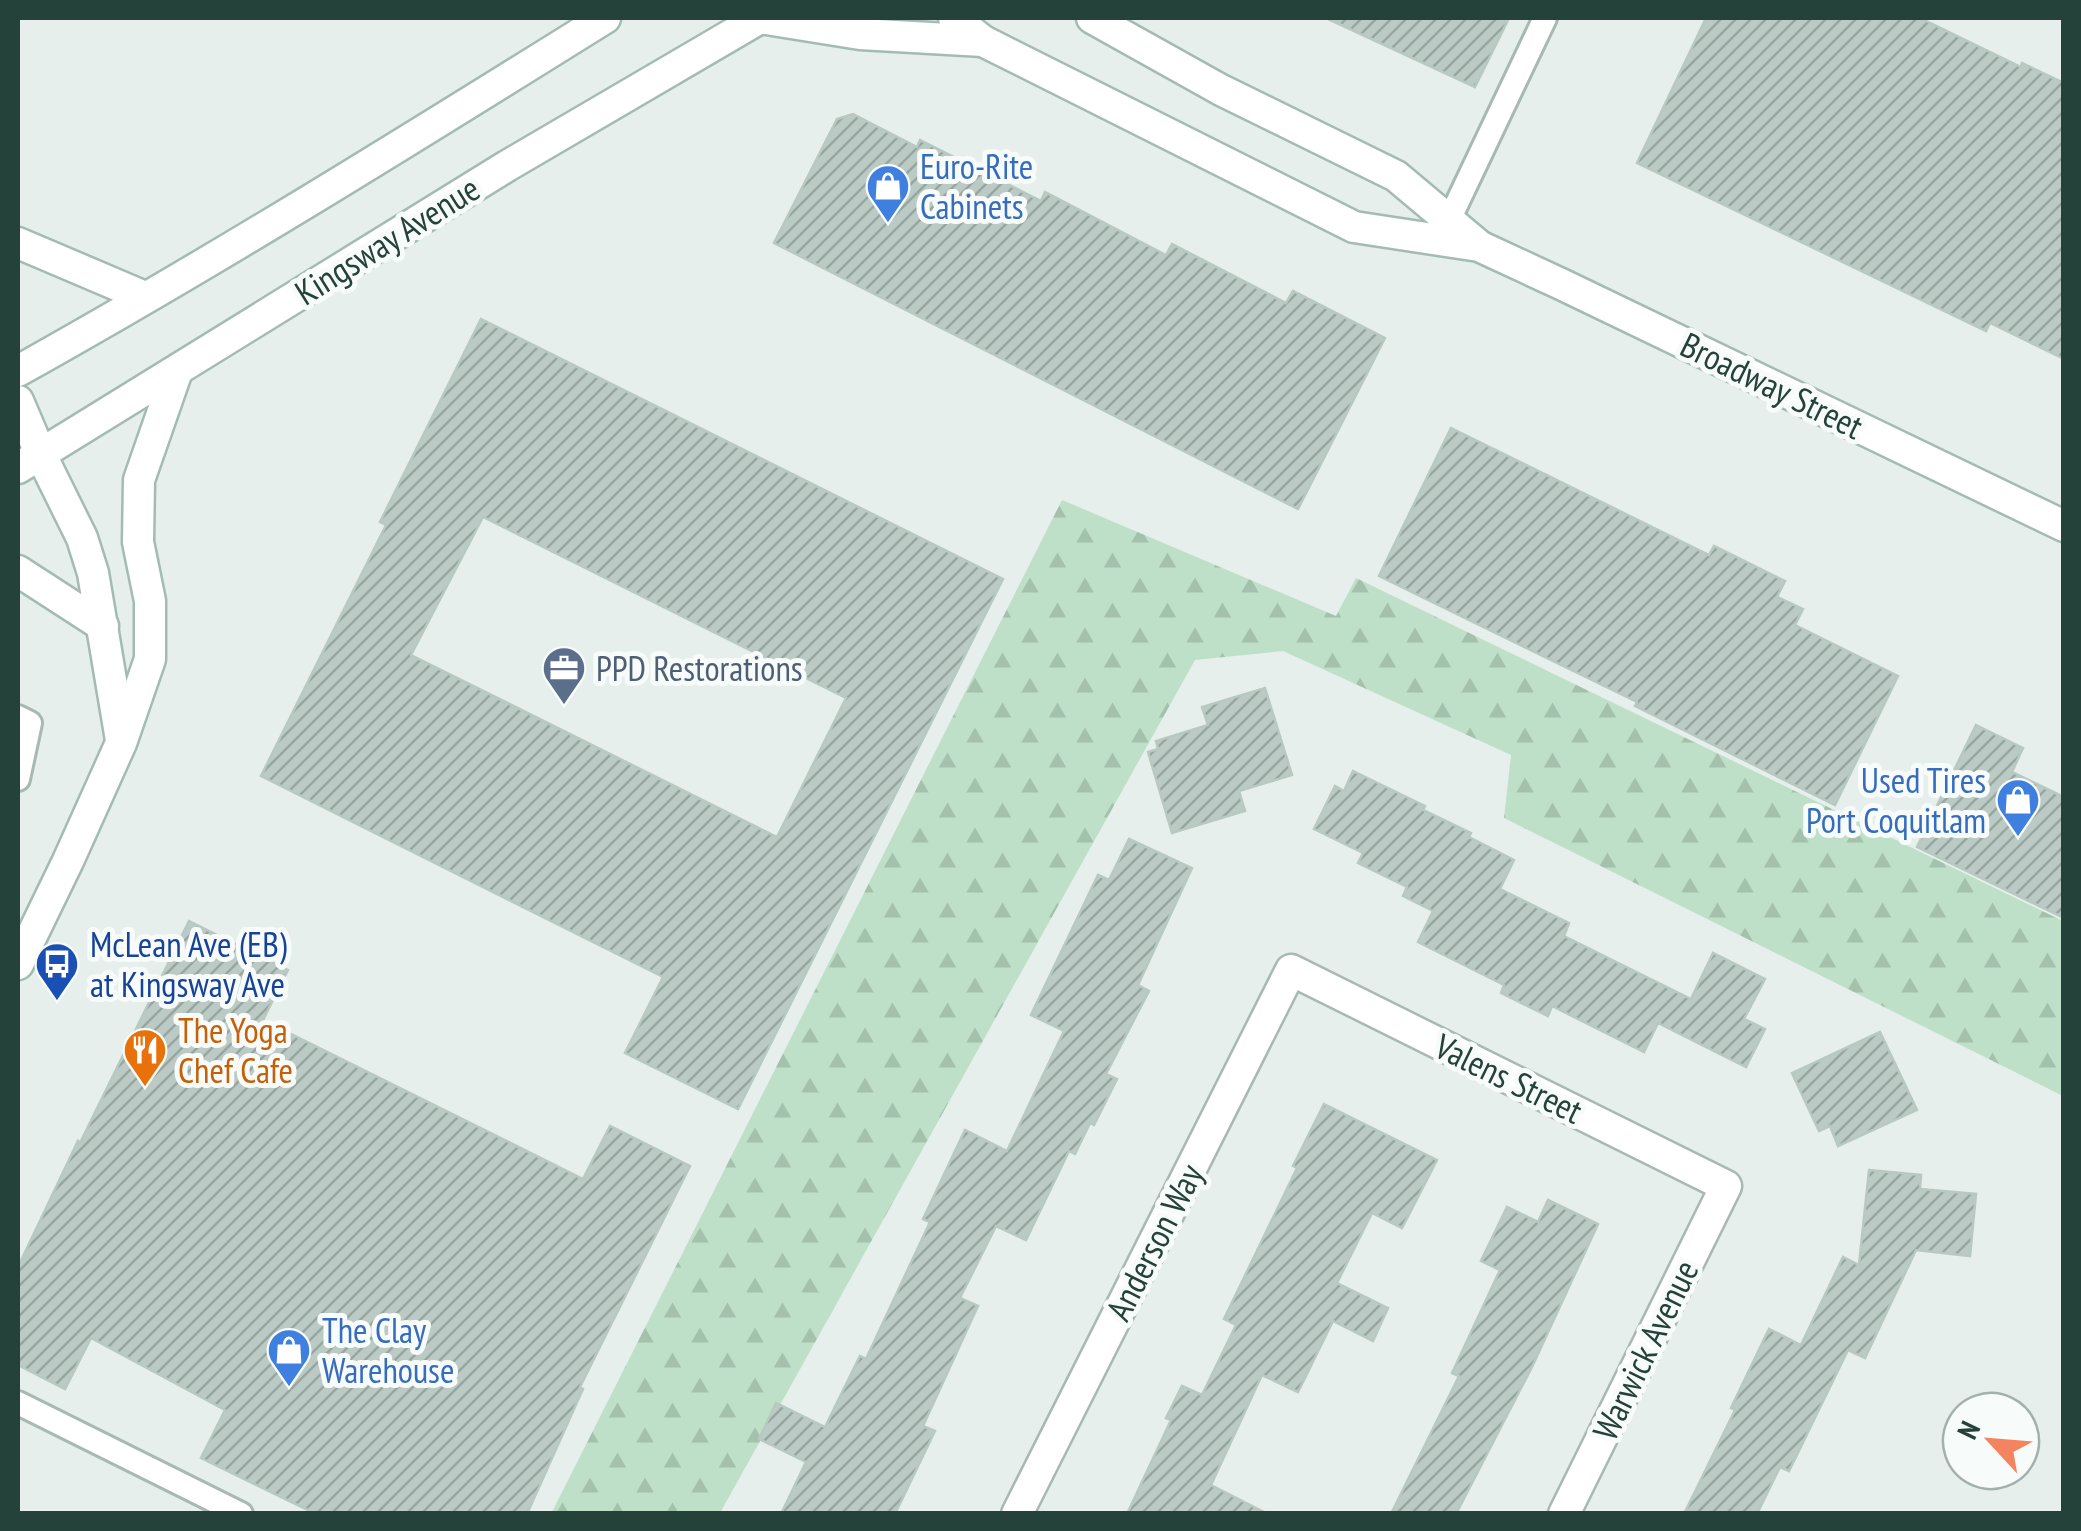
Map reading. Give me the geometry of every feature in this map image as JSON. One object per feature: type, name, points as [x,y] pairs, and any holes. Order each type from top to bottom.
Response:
[{"type":"main road","name":"Kingsway Avenue","points":[[18,371],[344,181],[605,18]]},
{"type":"main road","name":"Kingsway Avenue","points":[[29,462],[507,166],[760,18]]},
{"type":"main road","points":[[760,18],[860,34],[983,41]]},
{"type":"main road","name":"Broadway Street","points":[[954,18],[983,41],[1354,226],[1479,246]]},
{"type":"main road","name":"Broadway Street","points":[[1097,19],[1221,90],[1396,176],[1479,246],[2064,526]]},
{"type":"main road","points":[[18,243],[145,297]]},
{"type":"main road","points":[[20,954],[68,861],[121,743],[150,659],[150,601],[138,542],[139,480],[178,370]]},
{"type":"main road","points":[[18,402],[29,462],[82,538],[94,573],[121,743]]},
{"type":"main road","points":[[18,571],[102,626]]},
{"type":"main road","name":"Valens Street","points":[[1291,970],[1726,1186]]},
{"type":"main road","name":"Anderson Way","points":[[1016,1514],[1291,970]]},
{"type":"main road","name":"Warwick Avenue","points":[[1564,1514],[1726,1186]]},
{"type":"lane","points":[[1448,220],[1545,18]]},
{"type":"lane","points":[[18,717],[30,723],[18,779]]},
{"type":"lane","points":[[18,1403],[241,1514]]},
{"type":"green space","points":[[1062,500],[1336,616],[1356,578],[2063,921],[2063,1096],[1504,818],[1511,755],[1283,651],[1195,660],[720,1513],[551,1514]]},
{"type":"building","points":[[1326,18],[1509,18],[1475,87]]},
{"type":"building","points":[[1706,18],[1920,18],[2021,67],[2022,63],[2064,83],[2064,359],[1990,323],[1986,331],[1637,163]]},
{"type":"building","points":[[853,114],[917,147],[920,140],[1041,201],[1045,192],[1166,255],[1172,244],[1286,303],[1293,291],[1385,338],[1298,509],[774,243],[837,119]]},
{"type":"building","points":[[481,319],[1003,579],[738,1109],[625,1053],[663,977],[261,776],[386,525],[380,522]],"holes":[[[483,517],[846,698],[777,837],[411,655]]]},
{"type":"building","points":[[1451,428],[1709,555],[1714,546],[1785,581],[1777,597],[1803,609],[1795,625],[1898,676],[1835,805],[1635,706],[1637,702],[1379,576]]},
{"type":"building","points":[[1265,688],[1292,775],[1239,791],[1245,811],[1172,833],[1148,752],[1158,749],[1156,741],[1208,725],[1202,707]]},
{"type":"building","points":[[1976,725],[2023,748],[2012,772],[2064,797],[2064,918],[1917,847]]},
{"type":"building","points":[[1353,771],[1425,806],[1423,810],[1514,860],[1500,889],[1569,923],[1564,936],[1691,999],[1713,953],[1765,979],[1744,1019],[1765,1029],[1746,1067],[1658,1023],[1644,1052],[1552,1006],[1548,1016],[1501,993],[1504,985],[1418,942],[1433,911],[1403,896],[1407,887],[1358,863],[1363,853],[1314,829],[1335,786],[1344,791]]},
{"type":"building","points":[[1129,839],[1192,868],[1138,985],[1149,991],[1106,1074],[1117,1079],[1094,1125],[1090,1123],[1075,1154],[1069,1151],[1026,1240],[996,1226],[960,1298],[978,1306],[923,1426],[935,1431],[895,1514],[781,1514],[806,1462],[759,1439],[776,1403],[825,1427],[860,1356],[866,1359],[930,1222],[923,1219],[965,1130],[1007,1151],[1064,1031],[1031,1015],[1098,875],[1109,880]]},
{"type":"building","points":[[189,921],[288,970],[263,1020],[583,1179],[610,1126],[690,1166],[580,1387],[583,1389],[527,1514],[316,1514],[201,1458],[225,1410],[91,1338],[65,1389],[18,1365],[18,1267]]},
{"type":"building","points":[[1880,1032],[1917,1110],[1838,1146],[1830,1126],[1819,1131],[1792,1073]]},
{"type":"building","points":[[1324,1104],[1437,1160],[1402,1228],[1372,1213],[1337,1283],[1388,1308],[1373,1341],[1333,1321],[1298,1392],[1262,1375],[1211,1485],[1268,1514],[1127,1514],[1171,1420],[1166,1418],[1182,1386],[1202,1395],[1236,1325],[1224,1319]]},
{"type":"building","points":[[1869,1170],[1921,1175],[1920,1189],[1976,1194],[1970,1256],[1916,1250],[1865,1358],[1848,1350],[1789,1471],[1780,1467],[1757,1514],[1684,1514],[1769,1329],[1801,1345],[1843,1257],[1859,1265]]},
{"type":"building","points":[[1548,1200],[1598,1224],[1532,1367],[1456,1514],[1391,1514],[1459,1376],[1452,1373],[1500,1270],[1481,1261],[1507,1207],[1538,1222]]},
{"type":"place","name":"Euro-Rite Cabinets","points":[[888,224]]},
{"type":"place","name":"PPD Restorations","points":[[564,706]]},
{"type":"place","name":"Used Tires Port Coquitlam","points":[[2018,838]]},
{"type":"place","name":"McLean Ave (EB) at Kingsway Ave","points":[[57,1002]]},
{"type":"place","name":"The Yoga Chef Cafe","points":[[145,1088]]},
{"type":"place","name":"The Clay Warehouse","points":[[289,1388]]}]
